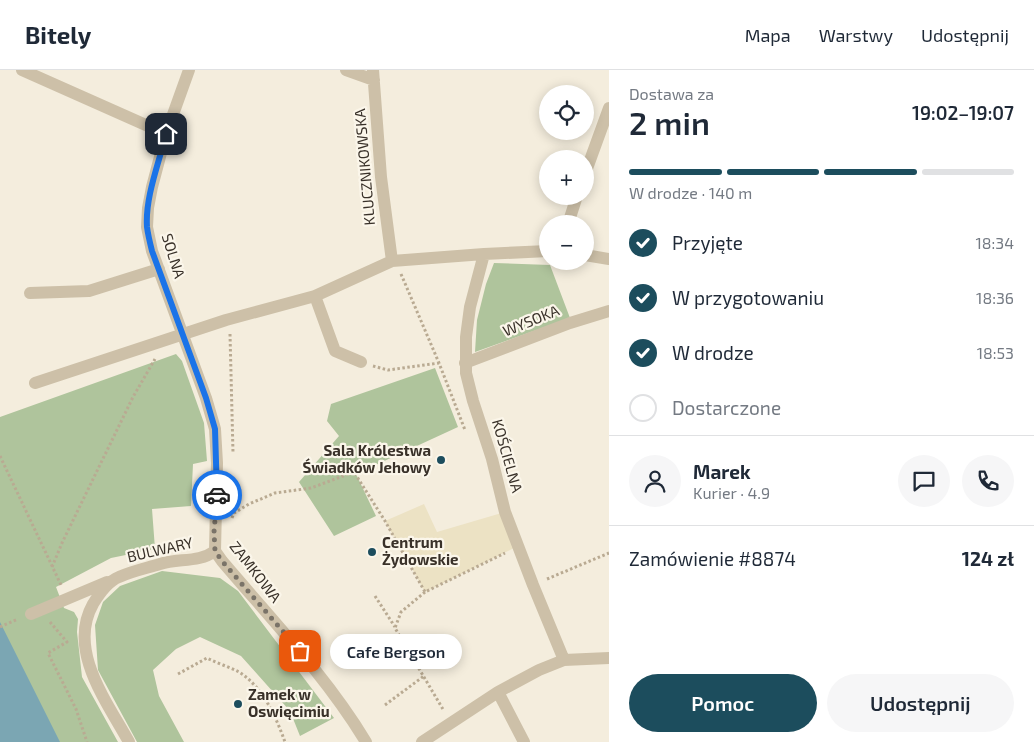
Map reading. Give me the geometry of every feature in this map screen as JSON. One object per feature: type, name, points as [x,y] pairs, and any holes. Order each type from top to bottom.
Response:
[{"type":"street","points":[[22,70],[166,134]]},
{"type":"street","name":"SOLNA","points":[[182,334],[152,251],[147,227],[148,208],[166,134],[189,70]]},
{"type":"street","points":[[346,70],[374,75]]},
{"type":"street","name":"KLUCZNIKOWSKA","points":[[374,75],[381,177],[392,261]]},
{"type":"street","points":[[594,150],[609,108]]},
{"type":"street","points":[[35,383],[226,320],[316,296],[392,261],[539,251]]},
{"type":"street","name":"KOŚCIELNA","points":[[484,254],[470,306],[465,363],[473,401],[492,459],[505,512],[532,586],[564,660]]},
{"type":"street","points":[[594,256],[609,259]]},
{"type":"street","points":[[30,292],[89,291],[158,269]]},
{"type":"street","points":[[316,296],[335,351],[361,362]]},
{"type":"street","name":"WYSOKA","points":[[465,363],[570,322],[609,311]]},
{"type":"street","name":"ZAMKOWA","points":[[182,334],[206,398],[215,429],[217,482],[214,532],[215,551],[342,703],[366,742]]},
{"type":"street","name":"BULWARY","points":[[128,742],[92,676],[86,653],[85,638],[86,621],[90,608],[98,594],[118,577],[164,563],[201,558],[215,551]]},
{"type":"street","points":[[36,612],[118,577]]},
{"type":"street","points":[[422,742],[498,692],[539,670],[564,660],[608,660]]},
{"type":"street","points":[[498,692],[524,742]]},
{"type":"path","points":[[392,261],[403,276],[469,437]]},
{"type":"path","points":[[230,332],[233,459]]},
{"type":"path","points":[[52,567],[129,406],[166,339]]},
{"type":"path","points":[[361,362],[388,370],[439,363]]},
{"type":"path","points":[[0,456],[68,598]]},
{"type":"path","points":[[234,513],[249,504],[275,493],[311,488],[354,472],[385,521],[425,592]]},
{"type":"path","points":[[214,532],[226,531],[234,513],[233,477]]},
{"type":"path","points":[[395,628],[401,612],[425,592],[518,546]]},
{"type":"path","points":[[532,586],[609,553]]},
{"type":"path","points":[[375,596],[451,722]]},
{"type":"path","points":[[0,627],[36,612],[67,642],[48,652],[76,709],[87,742]]},
{"type":"path","points":[[178,674],[207,658],[239,672],[264,697],[277,719],[285,742]]},
{"type":"path","points":[[385,705],[424,676]]},
{"type":"green space","points":[[494,263],[539,265],[539,270],[552,270],[570,318],[475,352],[477,320],[486,284]]},
{"type":"green space","points":[[176,354],[182,361],[204,423],[207,461],[193,464],[191,506],[152,509],[155,549],[111,558],[56,587],[64,608],[74,612],[78,619],[77,632],[82,677],[118,742],[0,742],[0,417]]},
{"type":"green space","points":[[435,368],[458,427],[356,474],[376,516],[334,536],[299,482],[339,436],[327,421],[331,404]]},
{"type":"green space","points":[[162,571],[220,578],[238,591],[334,718],[300,736],[290,711],[241,656],[200,637],[176,649],[153,670],[159,696],[184,742],[137,742],[98,670],[95,625],[103,602],[120,586]]},
{"type":"shaded area","points":[[424,504],[437,532],[505,512],[518,546],[425,592],[385,521]]},
{"type":"water","points":[[0,622],[60,742],[0,742]]},
{"type":"way so far","points":[[217,495],[214,532],[215,551],[300,651]]},
{"type":"place","name":"Sala Królestwa Świadków Jehowy","points":[[441,460]]},
{"type":"place","name":"Centrum Żydowskie","points":[[372,552]]},
{"type":"place","name":"Cafe Bergson","points":[[300,651]]},
{"type":"place","name":"Zamek w Oswięcimiu","points":[[238,704]]},
{"type":"route","points":[[166,134],[152,187],[147,227],[152,251],[206,398],[215,429],[217,495]]}]
